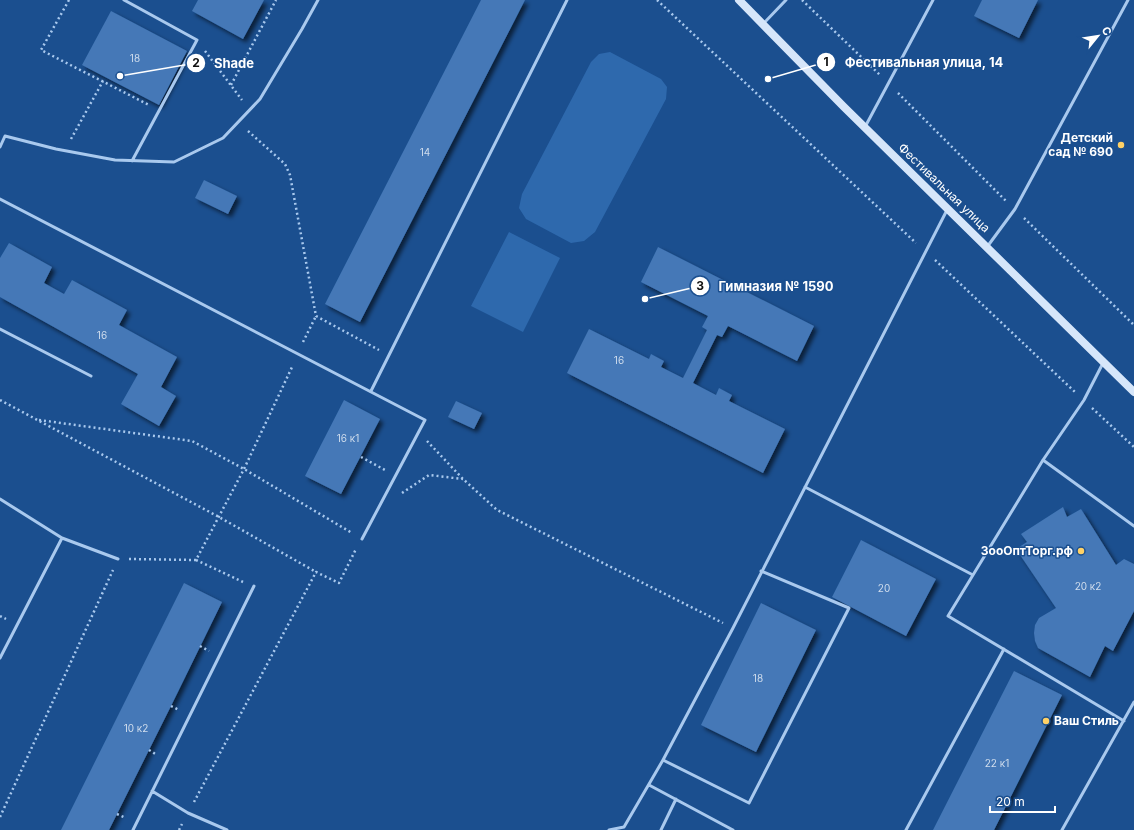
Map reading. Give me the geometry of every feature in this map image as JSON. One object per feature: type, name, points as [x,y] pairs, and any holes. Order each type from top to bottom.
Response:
[{"type":"street","name":"Фестивальная улица","points":[[739,0],[865,127],[1134,392]]},
{"type":"lane","points":[[124,0],[197,40],[132,161]]},
{"type":"lane","points":[[0,147],[5,136],[72,152],[115,160],[174,162],[223,138],[250,109],[264,92],[318,0]]},
{"type":"lane","points":[[371,392],[567,0]]},
{"type":"lane","points":[[763,24],[786,0]]},
{"type":"lane","points":[[865,127],[933,0]]},
{"type":"lane","points":[[988,247],[1014,209],[1128,0]]},
{"type":"lane","points":[[0,199],[425,420],[362,539]]},
{"type":"lane","points":[[609,830],[624,827],[663,760],[733,628],[925,251],[948,209]]},
{"type":"lane","points":[[0,329],[91,376]]},
{"type":"lane","points":[[1103,362],[1084,400],[1043,460],[948,616],[1124,721]]},
{"type":"lane","points":[[1043,460],[1134,526]]},
{"type":"lane","points":[[805,487],[973,575]]},
{"type":"lane","points":[[0,500],[62,538],[118,559]]},
{"type":"lane","points":[[0,658],[62,538]]},
{"type":"lane","points":[[663,760],[749,803],[849,608],[761,571]]},
{"type":"lane","points":[[133,830],[254,586]]},
{"type":"lane","points":[[906,830],[1004,649]]},
{"type":"lane","points":[[1062,830],[1134,702]]},
{"type":"lane","points":[[649,785],[733,830]]},
{"type":"lane","points":[[152,791],[188,813],[227,830]]},
{"type":"lane","points":[[661,830],[676,799]]},
{"type":"path","points":[[69,0],[42,50],[152,106]]},
{"type":"path","points":[[231,85],[276,0]]},
{"type":"path","points":[[657,0],[1134,447]]},
{"type":"path","points":[[802,0],[1134,325]]},
{"type":"path","points":[[197,40],[250,109]]},
{"type":"path","points":[[74,132],[103,81]]},
{"type":"path","points":[[196,560],[244,470],[316,316],[290,175],[285,164],[238,122]]},
{"type":"path","points":[[316,316],[390,356]]},
{"type":"path","points":[[0,400],[219,517],[338,583],[362,539],[192,441],[39,420]]},
{"type":"path","points":[[419,432],[463,479],[497,510],[733,628]]},
{"type":"path","points":[[361,457],[395,476]]},
{"type":"path","points":[[378,509],[429,475],[463,479]]},
{"type":"path","points":[[0,817],[118,559],[196,560],[254,586]]},
{"type":"path","points":[[179,830],[316,572]]},
{"type":"shaded area","points":[[610,52],[661,79],[667,87],[666,99],[595,232],[584,241],[571,243],[526,219],[519,208],[522,194],[591,62],[599,54]]},
{"type":"shaded area","points":[[509,232],[560,258],[523,332],[471,306]]},
{"type":"building","points":[[198,0],[264,0],[243,39],[192,11]]},
{"type":"building","points":[[481,0],[525,0],[360,322],[325,304]]},
{"type":"building","points":[[982,0],[1038,0],[1019,38],[974,16]]},
{"type":"building","points":[[111,11],[187,51],[159,105],[82,65]]},
{"type":"building","points":[[204,180],[237,196],[228,214],[195,198]]},
{"type":"building","points":[[9,243],[52,267],[44,283],[64,294],[72,280],[127,310],[119,325],[177,357],[161,387],[176,396],[159,426],[121,404],[138,374],[0,297],[0,258]]},
{"type":"building","points":[[658,247],[814,326],[797,361],[728,326],[722,337],[717,335],[693,383],[716,395],[719,388],[732,395],[729,401],[785,429],[763,473],[567,373],[589,329],[649,359],[651,354],[664,361],[661,367],[683,378],[707,330],[702,327],[708,316],[641,282]]},
{"type":"building","points":[[344,400],[380,419],[341,494],[305,476]]},
{"type":"building","points":[[456,401],[482,413],[474,429],[448,417]]},
{"type":"building","points":[[1063,507],[1067,517],[1081,509],[1116,565],[1124,559],[1134,564],[1134,611],[1113,651],[1105,646],[1090,677],[1038,648],[1035,641],[1035,625],[1039,618],[1056,608],[1016,549],[1027,542],[1021,534]]},
{"type":"building","points":[[861,540],[936,579],[906,636],[832,597]]},
{"type":"building","points":[[184,583],[222,602],[171,706],[109,830],[61,830]]},
{"type":"building","points":[[761,603],[816,630],[756,752],[701,725]]},
{"type":"building","points":[[1014,671],[1062,695],[994,830],[933,830]]},
{"type":"place","name":"Shade","points":[[120,76]]},
{"type":"place","name":"Фестивальная улица, 14","points":[[768,79]]},
{"type":"place","name":"Детский сад № 690","points":[[1121,145]]},
{"type":"place","name":"Гимназия № 1590","points":[[645,299]]},
{"type":"place","name":"ЗооОптТорг.рф","points":[[1081,551]]},
{"type":"place","name":"Ваш Стиль","points":[[1046,721]]}]
